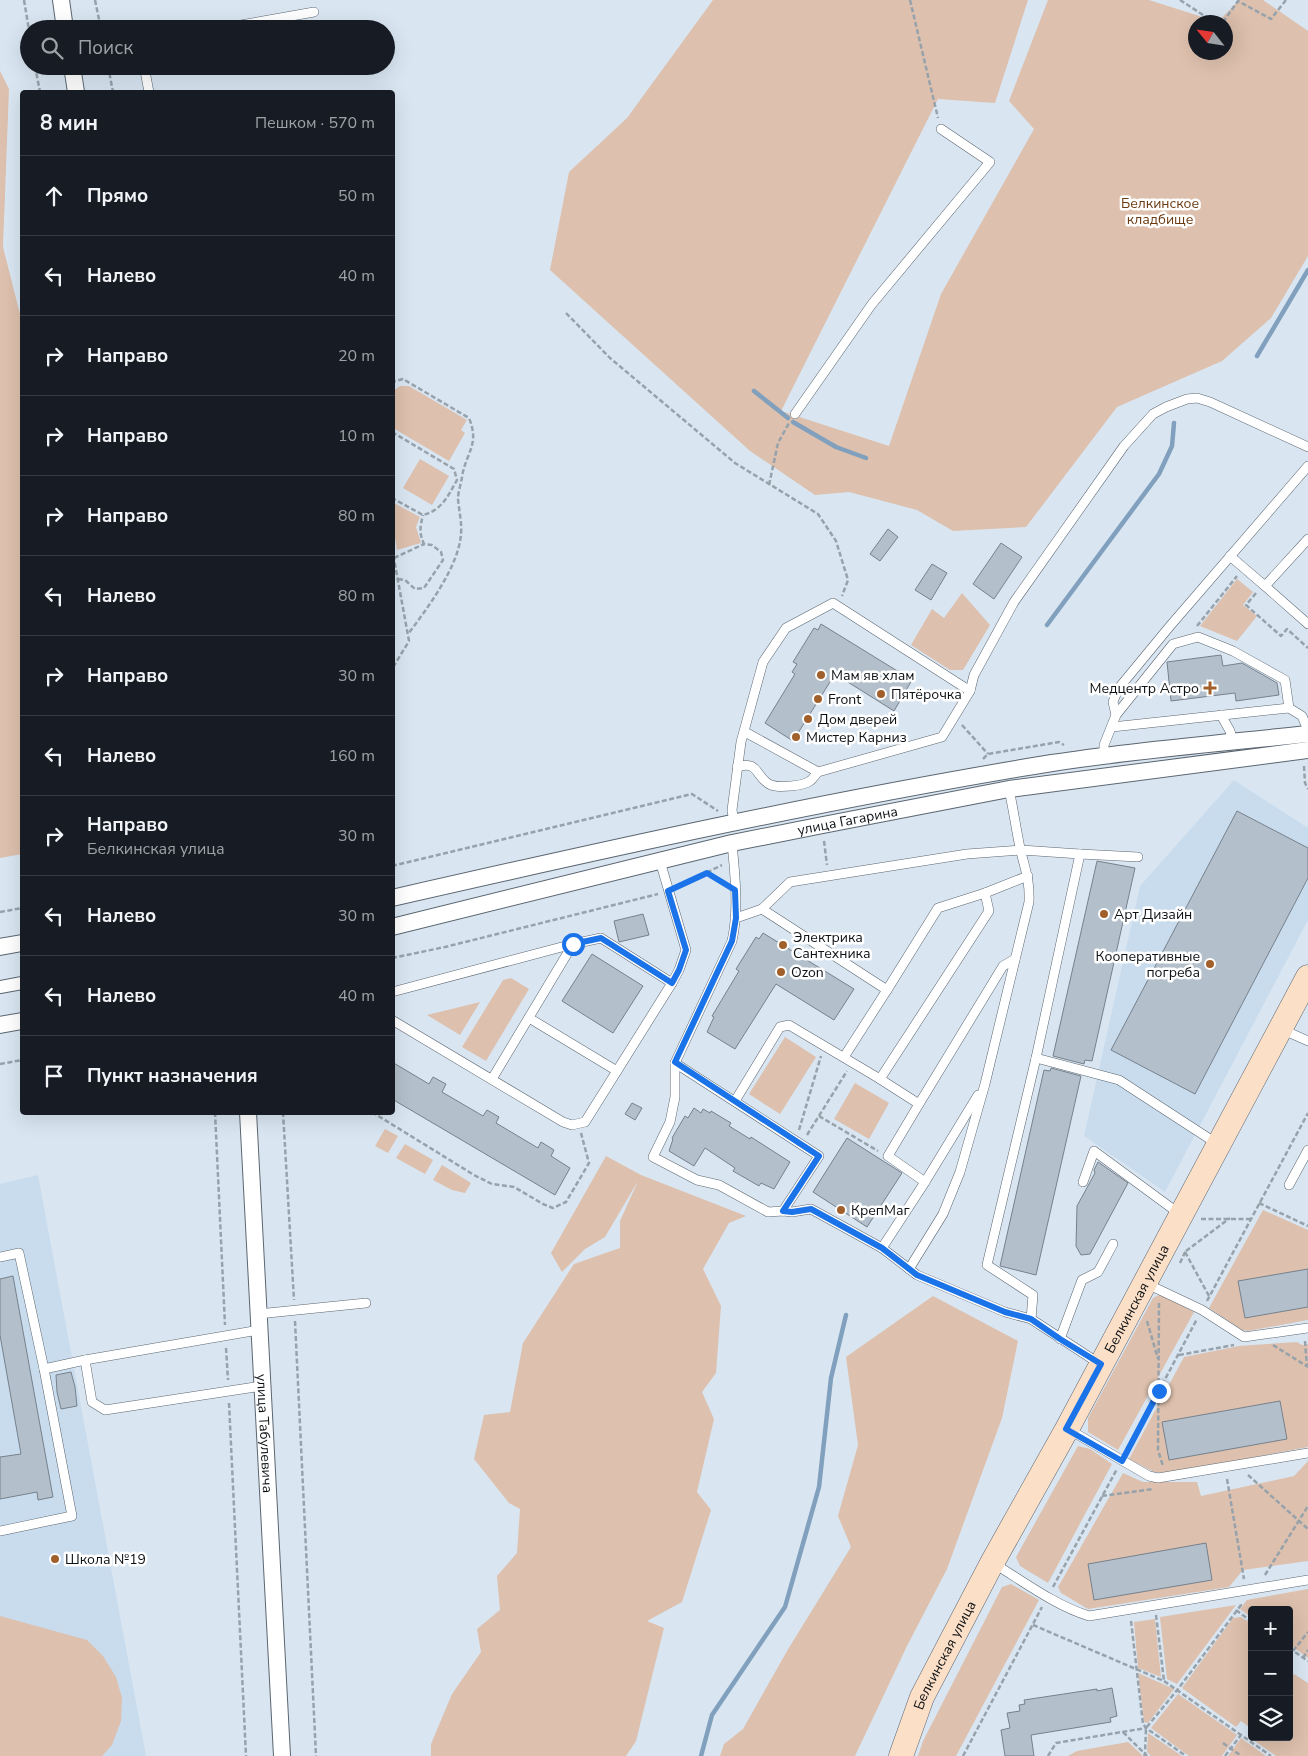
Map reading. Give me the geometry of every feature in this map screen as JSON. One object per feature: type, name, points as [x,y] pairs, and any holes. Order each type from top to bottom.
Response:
[{"type":"main road","name":"Белкинская улица","points":[[901,1756],[922,1697],[992,1563],[1101,1364],[1152,1290],[1189,1220],[1218,1144],[1308,977]]},
{"type":"street","points":[[60,0],[64,20]]},
{"type":"street","points":[[73,75],[76,90]]},
{"type":"street","name":"улица Гагарина","points":[[395,897],[666,836],[733,816],[1054,763],[1308,734]]},
{"type":"street","name":"улица Гагарина","points":[[395,926],[660,861],[733,851],[1010,789],[1308,750]]},
{"type":"street","points":[[0,947],[20,943]]},
{"type":"street","points":[[0,987],[20,983]]},
{"type":"street","points":[[0,1025],[20,1021]]},
{"type":"street","name":"улица Табулевича","points":[[248,1115],[282,1756]]},
{"type":"lane","points":[[269,20],[314,12]]},
{"type":"lane","points":[[145,75],[148,90]]},
{"type":"lane","points":[[794,414],[872,304],[990,162],[941,129]]},
{"type":"lane","points":[[737,767],[745,764],[751,765],[770,785],[786,787],[809,782],[818,772],[942,737],[970,691],[974,675],[1014,602],[1124,446],[1153,414],[1186,399],[1197,398],[1210,402],[1308,447]]},
{"type":"lane","points":[[1116,715],[1113,702],[1118,689],[1308,466]]},
{"type":"lane","points":[[1265,586],[1308,539]]},
{"type":"lane","points":[[1230,556],[1308,624]]},
{"type":"lane","points":[[733,816],[741,742],[763,662],[786,628],[832,603],[970,691]]},
{"type":"lane","points":[[1104,757],[1104,745],[1116,715],[1173,644],[1198,637],[1233,651],[1285,680],[1289,708]]},
{"type":"lane","points":[[1112,727],[1289,708],[1302,716],[1308,730]]},
{"type":"lane","points":[[1221,715],[1230,730],[1233,742]]},
{"type":"lane","points":[[745,732],[818,772]]},
{"type":"lane","points":[[909,1269],[943,1214],[960,1172],[985,1084],[1029,902],[1030,886],[1020,850],[1010,789]]},
{"type":"lane","points":[[736,918],[762,909],[790,882],[967,854],[1020,850],[1138,856]]},
{"type":"lane","points":[[733,851],[736,918],[732,941],[675,1062],[675,1097],[670,1122],[653,1157],[697,1180],[719,1185],[768,1212],[792,1212],[811,1209],[882,1248],[917,1275],[1005,1312],[1031,1319],[1101,1364]]},
{"type":"lane","points":[[1031,1319],[1034,1296],[987,1265],[1036,1058],[1080,854]]},
{"type":"lane","points":[[395,1022],[564,1122],[572,1125],[585,1122],[672,983],[686,950],[660,861]]},
{"type":"lane","points":[[844,1057],[938,908],[985,893],[1028,876]]},
{"type":"lane","points":[[880,1078],[989,911],[985,893]]},
{"type":"lane","points":[[762,909],[887,990]]},
{"type":"lane","points":[[395,991],[601,938],[672,983]]},
{"type":"lane","points":[[492,1079],[573,944]]},
{"type":"lane","points":[[925,1182],[888,1156],[1003,966],[1015,958]]},
{"type":"lane","points":[[529,1018],[618,1071]]},
{"type":"lane","points":[[735,1101],[780,1027],[789,1025],[880,1078],[919,1104]]},
{"type":"lane","points":[[1280,1028],[1308,1041]]},
{"type":"lane","points":[[1036,1058],[1120,1080],[1218,1144]]},
{"type":"lane","points":[[675,1062],[819,1156],[783,1211]]},
{"type":"lane","points":[[882,1248],[985,1084]]},
{"type":"lane","points":[[1289,1185],[1308,1150]]},
{"type":"lane","points":[[1083,1182],[1094,1151],[1189,1220]]},
{"type":"lane","points":[[1060,1339],[1082,1280],[1098,1272],[1113,1244]]},
{"type":"lane","points":[[0,1257],[19,1254],[44,1368],[72,1516],[0,1531]]},
{"type":"lane","points":[[1152,1290],[1202,1310],[1244,1337],[1306,1329]]},
{"type":"lane","points":[[44,1368],[225,1336],[294,1310],[366,1303]]},
{"type":"lane","points":[[85,1360],[92,1402],[105,1410],[262,1386]]},
{"type":"lane","points":[[1066,1429],[1149,1476],[1158,1478],[1308,1453]]},
{"type":"lane","points":[[992,1563],[1077,1612],[1089,1616],[1308,1580]]},
{"type":"path","points":[[24,0],[27,20]]},
{"type":"path","points":[[95,0],[99,20]]},
{"type":"path","points":[[910,0],[941,129]]},
{"type":"path","points":[[1180,0],[1203,15]]},
{"type":"path","points":[[1228,15],[1238,1],[1271,19],[1286,0]]},
{"type":"path","points":[[37,75],[40,90]]},
{"type":"path","points":[[110,75],[113,90]]},
{"type":"path","points":[[566,313],[610,358],[735,463],[818,514],[836,541],[848,580],[838,607]]},
{"type":"path","points":[[395,381],[403,379],[469,418],[473,436],[472,448],[462,473],[458,499],[462,520],[461,536],[455,558],[442,586],[408,634]]},
{"type":"path","points":[[768,485],[778,443],[794,414]]},
{"type":"path","points":[[395,434],[454,468],[457,480],[443,504],[433,512],[423,516]]},
{"type":"path","points":[[457,480],[461,482]]},
{"type":"path","points":[[395,500],[423,516]]},
{"type":"path","points":[[423,516],[419,529],[424,544]]},
{"type":"path","points":[[395,558],[424,544],[432,545],[441,552],[443,560],[424,588],[415,589],[405,580],[398,579]]},
{"type":"path","points":[[395,563],[409,641],[395,664]]},
{"type":"path","points":[[955,716],[988,754]]},
{"type":"path","points":[[395,865],[692,794],[720,812],[733,816]]},
{"type":"path","points":[[395,957],[668,891],[707,873],[733,851]]},
{"type":"path","points":[[707,873],[735,890]]},
{"type":"path","points":[[0,912],[20,908]]},
{"type":"path","points":[[798,1142],[824,1046]]},
{"type":"path","points":[[0,1064],[20,1060]]},
{"type":"path","points":[[798,1142],[819,1116],[853,1062]]},
{"type":"path","points":[[963,1756],[1308,1113]]},
{"type":"path","points":[[214,1115],[246,1756]]},
{"type":"path","points":[[283,1115],[316,1756]]},
{"type":"path","points":[[377,1115],[474,1175],[492,1184],[514,1187],[553,1208],[566,1202],[589,1163],[579,1124]]},
{"type":"path","points":[[819,1116],[888,1156]]},
{"type":"path","points":[[1259,1203],[1308,1226]]},
{"type":"path","points":[[1189,1220],[1202,1218],[1251,1219]]},
{"type":"path","points":[[1185,1252],[1230,1218]]},
{"type":"path","points":[[1180,1263],[1189,1243]]},
{"type":"path","points":[[1185,1252],[1209,1296]]},
{"type":"path","points":[[1152,1290],[1159,1362],[1158,1450],[1162,1465],[1166,1469]]},
{"type":"path","points":[[1146,1315],[1159,1362]]},
{"type":"path","points":[[1306,1329],[1308,1367]]},
{"type":"path","points":[[1267,1341],[1308,1367]]},
{"type":"path","points":[[1238,1465],[1298,1522],[1308,1529]]},
{"type":"path","points":[[1225,1467],[1246,1590]]},
{"type":"path","points":[[1265,1575],[1308,1506]]},
{"type":"path","points":[[1155,1605],[1164,1681]]},
{"type":"path","points":[[1130,1610],[1143,1724],[1186,1756]]},
{"type":"path","points":[[1145,1755],[1146,1728],[1178,1689],[1236,1610],[1248,1619]]},
{"type":"path","points":[[1033,1625],[1164,1681],[1271,1756]]},
{"type":"path","points":[[1308,1632],[1293,1651],[1308,1661]]},
{"type":"path","points":[[1303,1658],[1308,1650]]},
{"type":"path","points":[[1048,1756],[1056,1743],[1146,1728]]},
{"type":"path","points":[[1123,1732],[1145,1755]]},
{"type":"path","points":[[1225,1756],[1241,1734]]},
{"type":"path","points":[[1222,1743],[1240,1755]]},
{"type":"shaded area","points":[[1234,780],[1308,828],[1308,920],[1165,1192],[1084,1136],[1140,886]]},
{"type":"shaded area","name":"Школа №19","points":[[38,1175],[146,1756],[0,1756],[0,1184]]},
{"type":"green space","name":"Белкинское кладбище","points":[[713,0],[1028,0],[995,103],[938,99],[781,411],[889,446],[941,294],[1034,129],[1009,101],[1048,0],[1149,0],[1196,15],[1188,15],[1188,60],[1233,60],[1233,15],[1225,15],[1239,0],[1263,0],[1308,31],[1308,256],[1271,318],[1222,361],[1117,407],[1026,527],[953,531],[917,510],[849,492],[815,495],[750,451],[550,270],[569,172],[627,118]]},
{"type":"green space","points":[[0,71],[9,89],[3,247],[20,314],[20,854],[0,858]]},
{"type":"green space","points":[[400,386],[409,386],[467,420],[461,430],[465,433],[449,461],[395,429],[395,390]]},
{"type":"green space","points":[[420,459],[449,476],[432,505],[403,488]]},
{"type":"green space","points":[[395,504],[420,517],[416,527],[421,543],[397,550]]},
{"type":"green space","points":[[1237,579],[1253,592],[1243,605],[1257,616],[1237,641],[1200,626]]},
{"type":"green space","points":[[962,593],[990,625],[963,670],[950,670],[911,645],[932,609],[944,618]]},
{"type":"green space","points":[[511,978],[529,989],[486,1061],[462,1047],[503,980]]},
{"type":"green space","points":[[480,1002],[460,1035],[427,1015]]},
{"type":"green space","points":[[785,1037],[816,1057],[780,1114],[749,1094]]},
{"type":"green space","points":[[855,1083],[889,1103],[869,1139],[834,1119]]},
{"type":"green space","points":[[385,1129],[398,1136],[388,1153],[375,1146]]},
{"type":"green space","points":[[405,1144],[433,1160],[425,1174],[396,1158]]},
{"type":"green space","points":[[606,1156],[641,1175],[746,1216],[729,1223],[703,1269],[721,1306],[716,1373],[702,1392],[714,1419],[697,1492],[711,1510],[682,1602],[647,1621],[664,1628],[636,1741],[626,1756],[431,1756],[431,1744],[452,1694],[481,1652],[477,1629],[500,1610],[497,1576],[517,1553],[520,1509],[509,1503],[474,1459],[484,1415],[510,1412],[523,1343],[574,1264],[620,1248],[620,1221],[638,1181],[605,1237],[585,1249],[562,1272],[551,1253]]},
{"type":"green space","points":[[442,1165],[471,1183],[465,1193],[452,1190],[433,1180]]},
{"type":"green space","points":[[1263,1210],[1308,1230],[1308,1320],[1248,1331],[1242,1330],[1209,1308]]},
{"type":"green space","points":[[1161,1294],[1194,1312],[1118,1450],[1088,1432],[1088,1418],[1153,1298]]},
{"type":"green space","points":[[933,1296],[1018,1341],[1002,1418],[947,1569],[907,1646],[855,1756],[720,1756],[724,1744],[743,1729],[787,1651],[851,1547],[838,1516],[858,1445],[846,1357]]},
{"type":"green space","points":[[1297,1342],[1302,1345],[1308,1344],[1308,1447],[1170,1473],[1154,1472],[1129,1459],[1184,1357],[1239,1346]]},
{"type":"green space","points":[[1078,1446],[1090,1449],[1112,1464],[1048,1583],[1020,1566],[1016,1557]]},
{"type":"green space","points":[[1308,1461],[1308,1561],[1243,1570],[1229,1587],[1088,1609],[1061,1593],[1058,1587],[1123,1473],[1143,1482],[1197,1482],[1201,1496],[1294,1476]]},
{"type":"green space","points":[[1011,1584],[1039,1600],[956,1756],[918,1756],[923,1741],[1002,1587]]},
{"type":"green space","points":[[1308,1589],[1308,1658],[1293,1647],[1293,1606],[1248,1606],[1248,1615],[1240,1609],[1247,1600]]},
{"type":"green space","points":[[1236,1605],[1177,1684],[1167,1679],[1160,1617]]},
{"type":"green space","points":[[0,1616],[87,1640],[103,1656],[116,1677],[122,1698],[121,1721],[112,1745],[102,1756],[0,1756]]},
{"type":"green space","points":[[1241,1617],[1248,1621],[1248,1726],[1241,1721],[1236,1727],[1182,1688],[1233,1618]]},
{"type":"green space","points":[[1155,1619],[1161,1677],[1138,1668],[1134,1622]]},
{"type":"green space","points":[[1138,1673],[1174,1689],[1148,1723],[1144,1722]]},
{"type":"green space","points":[[1294,1674],[1308,1683],[1308,1756],[1276,1756],[1255,1741],[1293,1741]]},
{"type":"green space","points":[[1178,1694],[1237,1735],[1222,1756],[1189,1756],[1151,1728]]},
{"type":"green space","points":[[1148,1733],[1182,1756],[1151,1756],[1147,1752]]},
{"type":"green space","points":[[1241,1738],[1266,1756],[1228,1756]]},
{"type":"green space","points":[[1128,1742],[1142,1756],[1068,1756],[1077,1751]]},
{"type":"building","points":[[888,529],[898,537],[880,561],[870,554]]},
{"type":"building","points":[[1001,543],[1022,557],[994,599],[973,584]]},
{"type":"building","points":[[932,564],[947,573],[931,600],[915,590]]},
{"type":"building","points":[[821,624],[912,680],[894,711],[835,674],[793,741],[765,723],[795,674],[792,672],[797,664],[793,662],[814,628],[818,630]]},
{"type":"building","points":[[1221,655],[1223,666],[1242,663],[1277,683],[1279,695],[1236,701],[1235,693],[1171,701],[1167,662]]},
{"type":"building","name":"Кооперативные погреба","points":[[1237,811],[1308,848],[1308,878],[1195,1094],[1111,1050]]},
{"type":"building","points":[[1097,861],[1135,868],[1092,1061],[1085,1060],[1084,1064],[1053,1056]]},
{"type":"building","points":[[643,914],[649,935],[619,942],[614,921]]},
{"type":"building","points":[[763,933],[854,989],[834,1020],[776,984],[735,1049],[707,1032],[714,1017],[712,1016],[739,971],[736,969],[756,937],[759,939]]},
{"type":"building","points":[[592,954],[643,986],[613,1033],[562,1001]]},
{"type":"building","points":[[395,1064],[429,1084],[433,1077],[446,1084],[442,1092],[483,1116],[487,1110],[499,1117],[496,1123],[538,1148],[541,1142],[554,1150],[551,1156],[570,1168],[555,1195],[395,1101]]},
{"type":"building","points":[[1051,1068],[1081,1076],[1036,1275],[1000,1266],[1044,1070],[1050,1071]]},
{"type":"building","points":[[632,1103],[642,1108],[635,1120],[625,1114]]},
{"type":"building","points":[[694,1108],[701,1113],[703,1109],[710,1113],[711,1111],[731,1123],[729,1126],[750,1139],[751,1137],[790,1162],[774,1189],[761,1183],[759,1186],[733,1171],[735,1168],[705,1148],[694,1166],[669,1151],[672,1138],[685,1116],[688,1118]]},
{"type":"building","points":[[847,1138],[902,1173],[867,1227],[813,1192]]},
{"type":"building","points":[[1098,1162],[1128,1183],[1090,1254],[1081,1255],[1076,1246],[1077,1206],[1095,1173],[1094,1170]]},
{"type":"building","points":[[1308,1269],[1308,1307],[1245,1318],[1238,1281]]},
{"type":"building","points":[[13,1276],[53,1497],[38,1500],[37,1492],[0,1499],[0,1457],[21,1454],[0,1335],[0,1279]]},
{"type":"building","points":[[71,1372],[77,1406],[61,1409],[56,1375]]},
{"type":"building","points":[[1280,1401],[1287,1439],[1169,1460],[1162,1422]]},
{"type":"building","points":[[1206,1543],[1212,1580],[1094,1600],[1088,1564]]},
{"type":"building","points":[[1112,1688],[1117,1716],[1110,1718],[1111,1722],[1031,1735],[1034,1756],[1005,1756],[1001,1730],[1010,1728],[1007,1713],[1020,1711],[1019,1705],[1025,1704],[1024,1700]]},
{"type":"waterway","points":[[1257,356],[1308,270]]},
{"type":"waterway","points":[[754,391],[788,418]]},
{"type":"waterway","points":[[793,422],[836,447],[866,458]]},
{"type":"waterway","points":[[1047,625],[1159,474],[1172,446],[1174,423]]},
{"type":"waterway","points":[[701,1756],[712,1715],[785,1607],[819,1487],[831,1378],[846,1315]]},
{"type":"place","name":"Мам яв хлам","points":[[821,675]]},
{"type":"place","name":"Медцентр Астро","points":[[1210,688]]},
{"type":"place","name":"Пятёрочка","points":[[881,694]]},
{"type":"place","name":"Front","points":[[818,699]]},
{"type":"place","name":"Дом дверей","points":[[808,719]]},
{"type":"place","name":"Мистер Карниз","points":[[796,737]]},
{"type":"place","name":"Арт Дизайн","points":[[1104,914]]},
{"type":"place","name":"Электрика Сантехника","points":[[783,945]]},
{"type":"place","name":"Кооперативные погреба","points":[[1210,964]]},
{"type":"place","name":"Ozon","points":[[781,972]]},
{"type":"place","name":"КрепМаг","points":[[841,1210]]},
{"type":"place","name":"Школа №19","points":[[55,1559]]},
{"type":"route","points":[[573,944],[601,938],[672,983],[684,959],[686,950],[668,891],[707,873],[735,890],[736,918],[732,941],[675,1062],[819,1156],[783,1211],[792,1212],[811,1209],[882,1248],[917,1275],[1005,1312],[1031,1319],[1101,1364],[1066,1429],[1122,1461],[1159,1391]]}]
